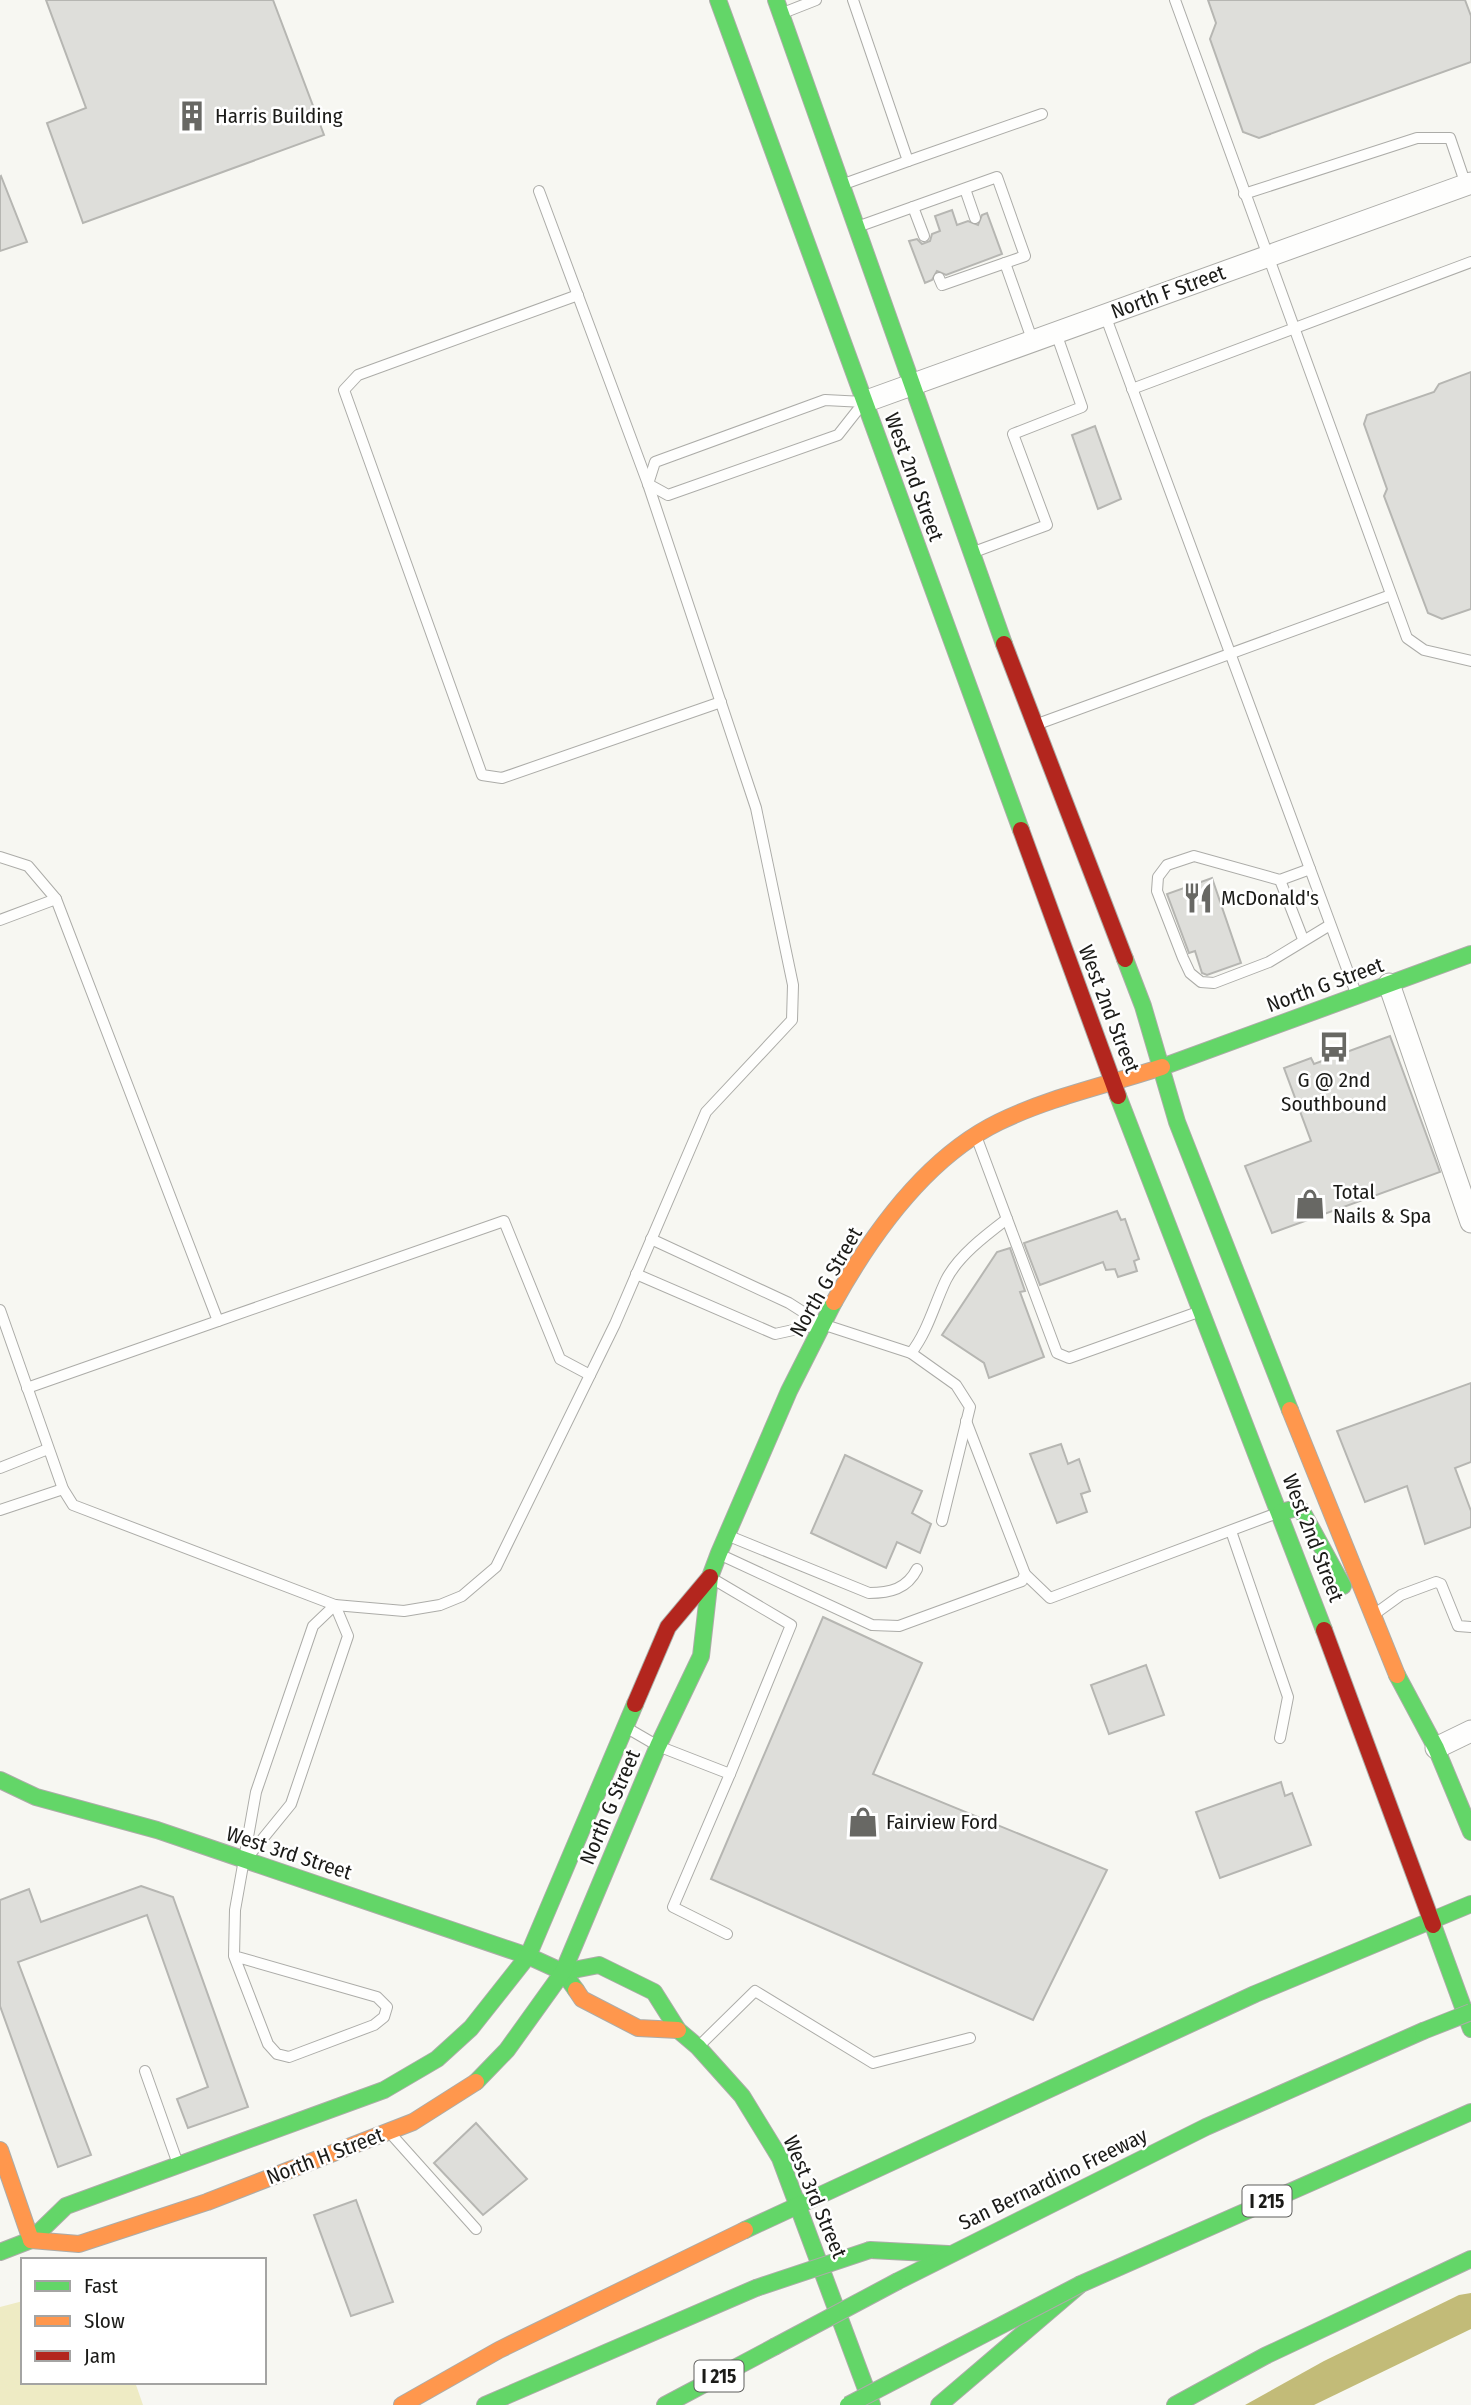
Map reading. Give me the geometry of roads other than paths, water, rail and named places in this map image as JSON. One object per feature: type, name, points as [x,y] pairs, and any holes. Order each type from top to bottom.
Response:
[{"type":"main road","name":"West 2nd Street","points":[[718,0],[1134,1141],[1281,1512],[1471,2029]]},
{"type":"main road","name":"West 2nd Street","points":[[778,7],[971,553],[1143,1006],[1177,1122],[1372,1617],[1397,1675],[1436,1748],[1471,1832]]},
{"type":"main road","name":"North G Street","points":[[563,1972],[658,1746],[701,1656],[710,1577],[727,1535],[822,1324],[859,1260],[912,1190],[955,1149],[1012,1114],[1115,1083],[1471,954]]},
{"type":"main road","points":[[1281,1512],[1297,1508],[1303,1511],[1353,1605],[1372,1617]]},
{"type":"main road","name":"North G Street","points":[[528,1956],[668,1627],[710,1577]]},
{"type":"main road","name":"West 3rd Street","points":[[0,1780],[36,1797],[157,1830],[528,1956],[563,1972],[582,1999],[638,2028],[678,2030]]},
{"type":"main road","points":[[402,2405],[499,2350],[798,2204],[1255,1994],[1471,1904]]},
{"type":"main road","name":"North H Street","points":[[0,2252],[31,2240],[66,2206],[384,2090],[437,2059],[471,2028],[528,1956]]},
{"type":"main road","name":"West 3rd Street","points":[[563,1972],[599,1965],[654,1992],[678,2030],[698,2047],[742,2096],[780,2158],[872,2405]]},
{"type":"main road","name":"North H Street","points":[[31,2240],[79,2244],[207,2202],[413,2122],[473,2085],[507,2050],[563,1972]]},
{"type":"main road","name":"San Bernardino Freeway","points":[[665,2405],[949,2254],[1206,2127],[1471,2012]]},
{"type":"main road","name":"I 215","points":[[848,2405],[1082,2284],[1471,2112]]},
{"type":"main road","points":[[0,2150],[31,2240]]},
{"type":"main road","points":[[485,2405],[756,2288],[870,2250],[949,2254]]},
{"type":"main road","points":[[1175,2405],[1265,2356],[1471,2259]]},
{"type":"main road","points":[[939,2405],[1082,2284]]},
{"type":"street","name":"North F Street","points":[[864,402],[1469,184]]},
{"type":"street","points":[[1389,984],[1471,1222]]},
{"type":"street","points":[[1436,1748],[1471,1731]]},
{"type":"lane","points":[[778,7],[816,0]]},
{"type":"lane","points":[[853,0],[908,161]]},
{"type":"lane","points":[[1175,0],[1407,638],[1424,650],[1471,660]]},
{"type":"lane","points":[[840,185],[1042,114]]},
{"type":"lane","points":[[1244,194],[1418,138],[1450,138],[1469,184]]},
{"type":"lane","points":[[855,228],[997,177],[1025,256],[1005,263],[991,263],[942,285],[939,278]]},
{"type":"lane","points":[[965,189],[975,218]]},
{"type":"lane","points":[[0,1310],[4,1335],[27,1388],[63,1489],[73,1505],[335,1605],[404,1611],[440,1605],[462,1596],[496,1567],[590,1375],[706,1112],[792,1020],[793,985],[756,808],[648,484],[540,191]]},
{"type":"lane","points":[[913,207],[924,236]]},
{"type":"lane","points":[[1132,389],[1471,262]]},
{"type":"lane","points":[[1005,263],[1033,342]]},
{"type":"lane","points":[[579,295],[358,375],[344,390],[481,775],[502,778],[721,702]]},
{"type":"lane","points":[[1105,315],[1357,996]]},
{"type":"lane","points":[[971,553],[1047,525],[1013,434],[1082,407],[1056,333]]},
{"type":"lane","points":[[648,484],[655,462],[825,400],[864,402]]},
{"type":"lane","points":[[648,484],[668,495],[838,435],[864,402]]},
{"type":"lane","points":[[1035,725],[1391,595]]},
{"type":"lane","points":[[1310,869],[1280,880],[1194,856],[1167,865],[1158,877],[1157,891],[1190,973],[1201,982],[1214,983],[1269,962],[1330,925]]},
{"type":"lane","points":[[0,858],[29,866],[56,899],[218,1321]]},
{"type":"lane","points":[[1280,880],[1303,939]]},
{"type":"lane","points":[[0,920],[56,899]]},
{"type":"lane","points":[[976,1136],[1057,1353],[1069,1358],[1201,1311]]},
{"type":"lane","points":[[911,1353],[922,1340],[947,1277],[980,1240],[1007,1219]]},
{"type":"lane","points":[[27,1388],[504,1221],[560,1359],[590,1375]]},
{"type":"lane","points":[[651,1239],[789,1303],[822,1324],[911,1353],[956,1385],[970,1407],[942,1521]]},
{"type":"lane","points":[[636,1274],[775,1334],[822,1324]]},
{"type":"lane","points":[[966,1421],[1025,1574],[1050,1598],[1281,1512]]},
{"type":"lane","points":[[0,1468],[48,1449]]},
{"type":"lane","points":[[0,1510],[63,1489]]},
{"type":"lane","points":[[1231,1531],[1288,1697],[1280,1738]]},
{"type":"lane","points":[[727,1535],[869,1592],[889,1593],[911,1581],[917,1569]]},
{"type":"lane","points":[[719,1553],[872,1625],[899,1626],[1022,1581],[1025,1574]]},
{"type":"lane","points":[[710,1577],[791,1625],[673,1907],[727,1934]]},
{"type":"lane","points":[[1372,1617],[1401,1595],[1436,1583],[1441,1584],[1458,1626],[1471,1627]]},
{"type":"lane","points":[[245,1860],[290,1804],[348,1636],[335,1605]]},
{"type":"lane","points":[[234,1956],[377,1997],[387,2007],[384,2017],[373,2025],[289,2057],[277,2054],[268,2044],[234,1956],[233,1919],[256,1792],[313,1626],[335,1605]]},
{"type":"lane","points":[[627,1728],[658,1746],[730,1774]]},
{"type":"lane","points":[[698,2047],[755,1991],[873,2063],[970,2038]]},
{"type":"lane","points":[[145,2071],[179,2166]]},
{"type":"lane","points":[[389,2132],[476,2229]]},
{"type":"place","name":"Harris Building","points":[[192,116]]},
{"type":"place","name":"McDonald's","points":[[1198,898]]},
{"type":"place","name":"G @ 2nd Southbound","points":[[1334,1047]]},
{"type":"place","name":"Total Nails & Spa","points":[[1310,1204]]},
{"type":"place","name":"Fairview Ford","points":[[863,1822]]}]
